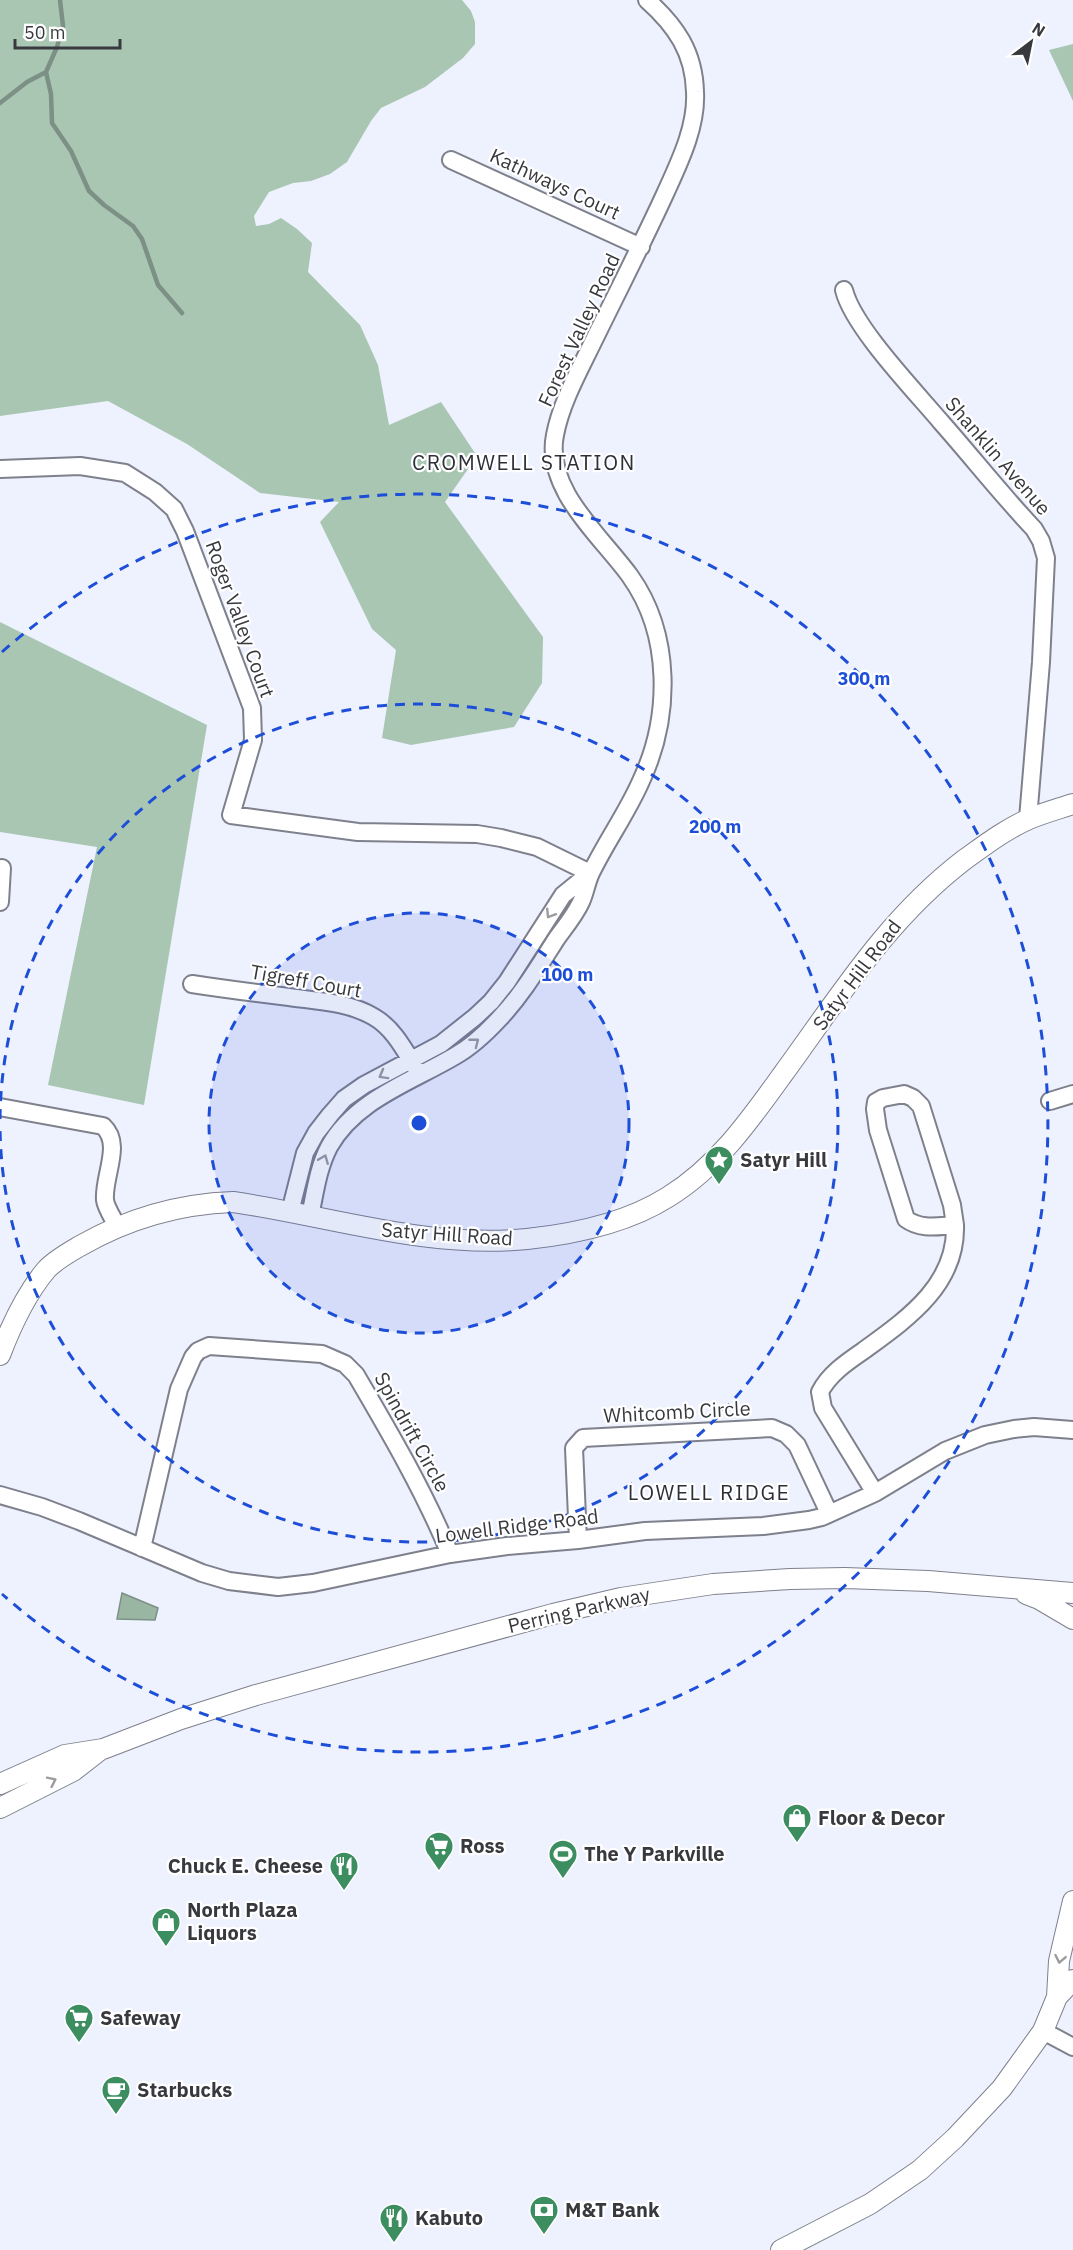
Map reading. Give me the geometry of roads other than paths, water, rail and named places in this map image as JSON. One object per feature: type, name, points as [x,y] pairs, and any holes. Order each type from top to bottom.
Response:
[{"type":"street","name":"Forest Valley Road","points":[[310,1216],[323,1160],[339,1133],[352,1118],[372,1101],[459,1054],[482,1036],[515,1000],[580,903],[590,873],[640,785],[654,752],[662,706],[661,658],[657,631],[631,578],[571,501],[555,463],[554,439],[559,420],[581,367],[641,247],[679,164],[693,119],[695,92],[687,50],[678,32],[666,17],[647,0]]},
{"type":"street","name":"Kathways Court","points":[[451,160],[641,247]]},
{"type":"street","name":"Shanklin Avenue","points":[[844,290],[846,300],[855,315],[891,363],[1034,529],[1041,541],[1046,558],[1042,653],[1028,819]]},
{"type":"street","name":"Roger Valley Court","points":[[0,469],[80,466],[125,473],[155,492],[174,509],[185,531],[252,708],[253,740],[231,815],[358,832],[477,834],[537,847],[590,873]]},
{"type":"street","name":"Satyr Hill Road","points":[[0,1355],[30,1293],[48,1268],[70,1252],[117,1226],[167,1211],[232,1202],[404,1234],[500,1240],[526,1239],[572,1232],[625,1218],[648,1209],[694,1178],[735,1138],[784,1074],[866,958],[899,918],[932,885],[982,846],[1028,819],[1073,804]]},
{"type":"street","points":[[0,902],[2,868]]},
{"type":"street","name":"Forest Valley Road","points":[[290,1212],[305,1153],[330,1114],[344,1099],[364,1085],[441,1044],[460,1031],[491,1002],[563,895],[590,873]]},
{"type":"street","name":"Tigreff Court","points":[[192,984],[324,1002],[359,1010],[388,1027],[420,1076]]},
{"type":"street","points":[[875,1493],[823,1407],[820,1392],[828,1378],[896,1327],[930,1295],[941,1279],[954,1250],[955,1225],[952,1205],[921,1106],[913,1098],[904,1094],[883,1098],[876,1102],[874,1109],[878,1130],[906,1220],[923,1226],[955,1225]]},
{"type":"street","points":[[1050,1101],[1073,1094]]},
{"type":"street","points":[[0,1107],[103,1125],[110,1132],[112,1145],[105,1200],[117,1226]]},
{"type":"street","name":"Spindrift Circle","points":[[142,1548],[179,1389],[193,1357],[198,1351],[209,1346],[321,1354],[345,1364],[356,1375],[410,1471],[431,1509],[450,1554]]},
{"type":"street","name":"Lowell Ridge Road","points":[[0,1495],[61,1514],[201,1573],[229,1581],[279,1587],[313,1583],[450,1554],[507,1546],[645,1531],[763,1526],[809,1520],[875,1493],[945,1451],[985,1435],[1035,1427],[1073,1430]]},
{"type":"street","name":"Whitcomb Circle","points":[[578,1540],[574,1448],[584,1438],[772,1428],[786,1434],[797,1445],[829,1513]]},
{"type":"street","name":"Perring Parkway","points":[[0,1784],[65,1755],[103,1749],[181,1719],[306,1680],[621,1598],[713,1584],[845,1578],[928,1581],[1073,1593]]},
{"type":"street","points":[[1010,1587],[1073,1581]]},
{"type":"street","points":[[1010,1587],[1040,1599],[1073,1619]]},
{"type":"street","name":"Perring Parkway","points":[[0,1808],[73,1772],[103,1749]]},
{"type":"street","points":[[1057,1997],[1059,1961],[1073,1901]]},
{"type":"street","points":[[781,2250],[870,2205],[920,2170],[955,2138],[1002,2088],[1042,2031],[1057,1997],[1073,1980]]},
{"type":"street","points":[[1042,2031],[1073,2047]]},
{"type":"waterway","points":[[60,0],[63,26],[46,72],[51,94],[52,123],[71,151],[89,191],[133,226],[142,239],[158,285],[182,313]]},
{"type":"waterway","points":[[0,103],[27,82],[46,72]]},
{"type":"place","name":"Satyr Hill","points":[[719,1186]]},
{"type":"place","name":"Floor & Decor","points":[[797,1844]]},
{"type":"place","name":"Ross","points":[[439,1872]]},
{"type":"place","name":"The Y Parkville","points":[[563,1880]]},
{"type":"place","name":"Chuck E. Cheese","points":[[344,1892]]},
{"type":"place","name":"North Plaza Liquors","points":[[166,1948]]},
{"type":"place","name":"Safeway","points":[[79,2044]]},
{"type":"place","name":"Starbucks","points":[[116,2116]]},
{"type":"place","name":"M&T Bank","points":[[544,2236]]},
{"type":"place","name":"Kabuto","points":[[394,2244]]},
{"type":"district","name":"CROMWELL STATION","points":[[524,463]]},
{"type":"district","name":"LOWELL RIDGE","points":[[709,1493]]}]
